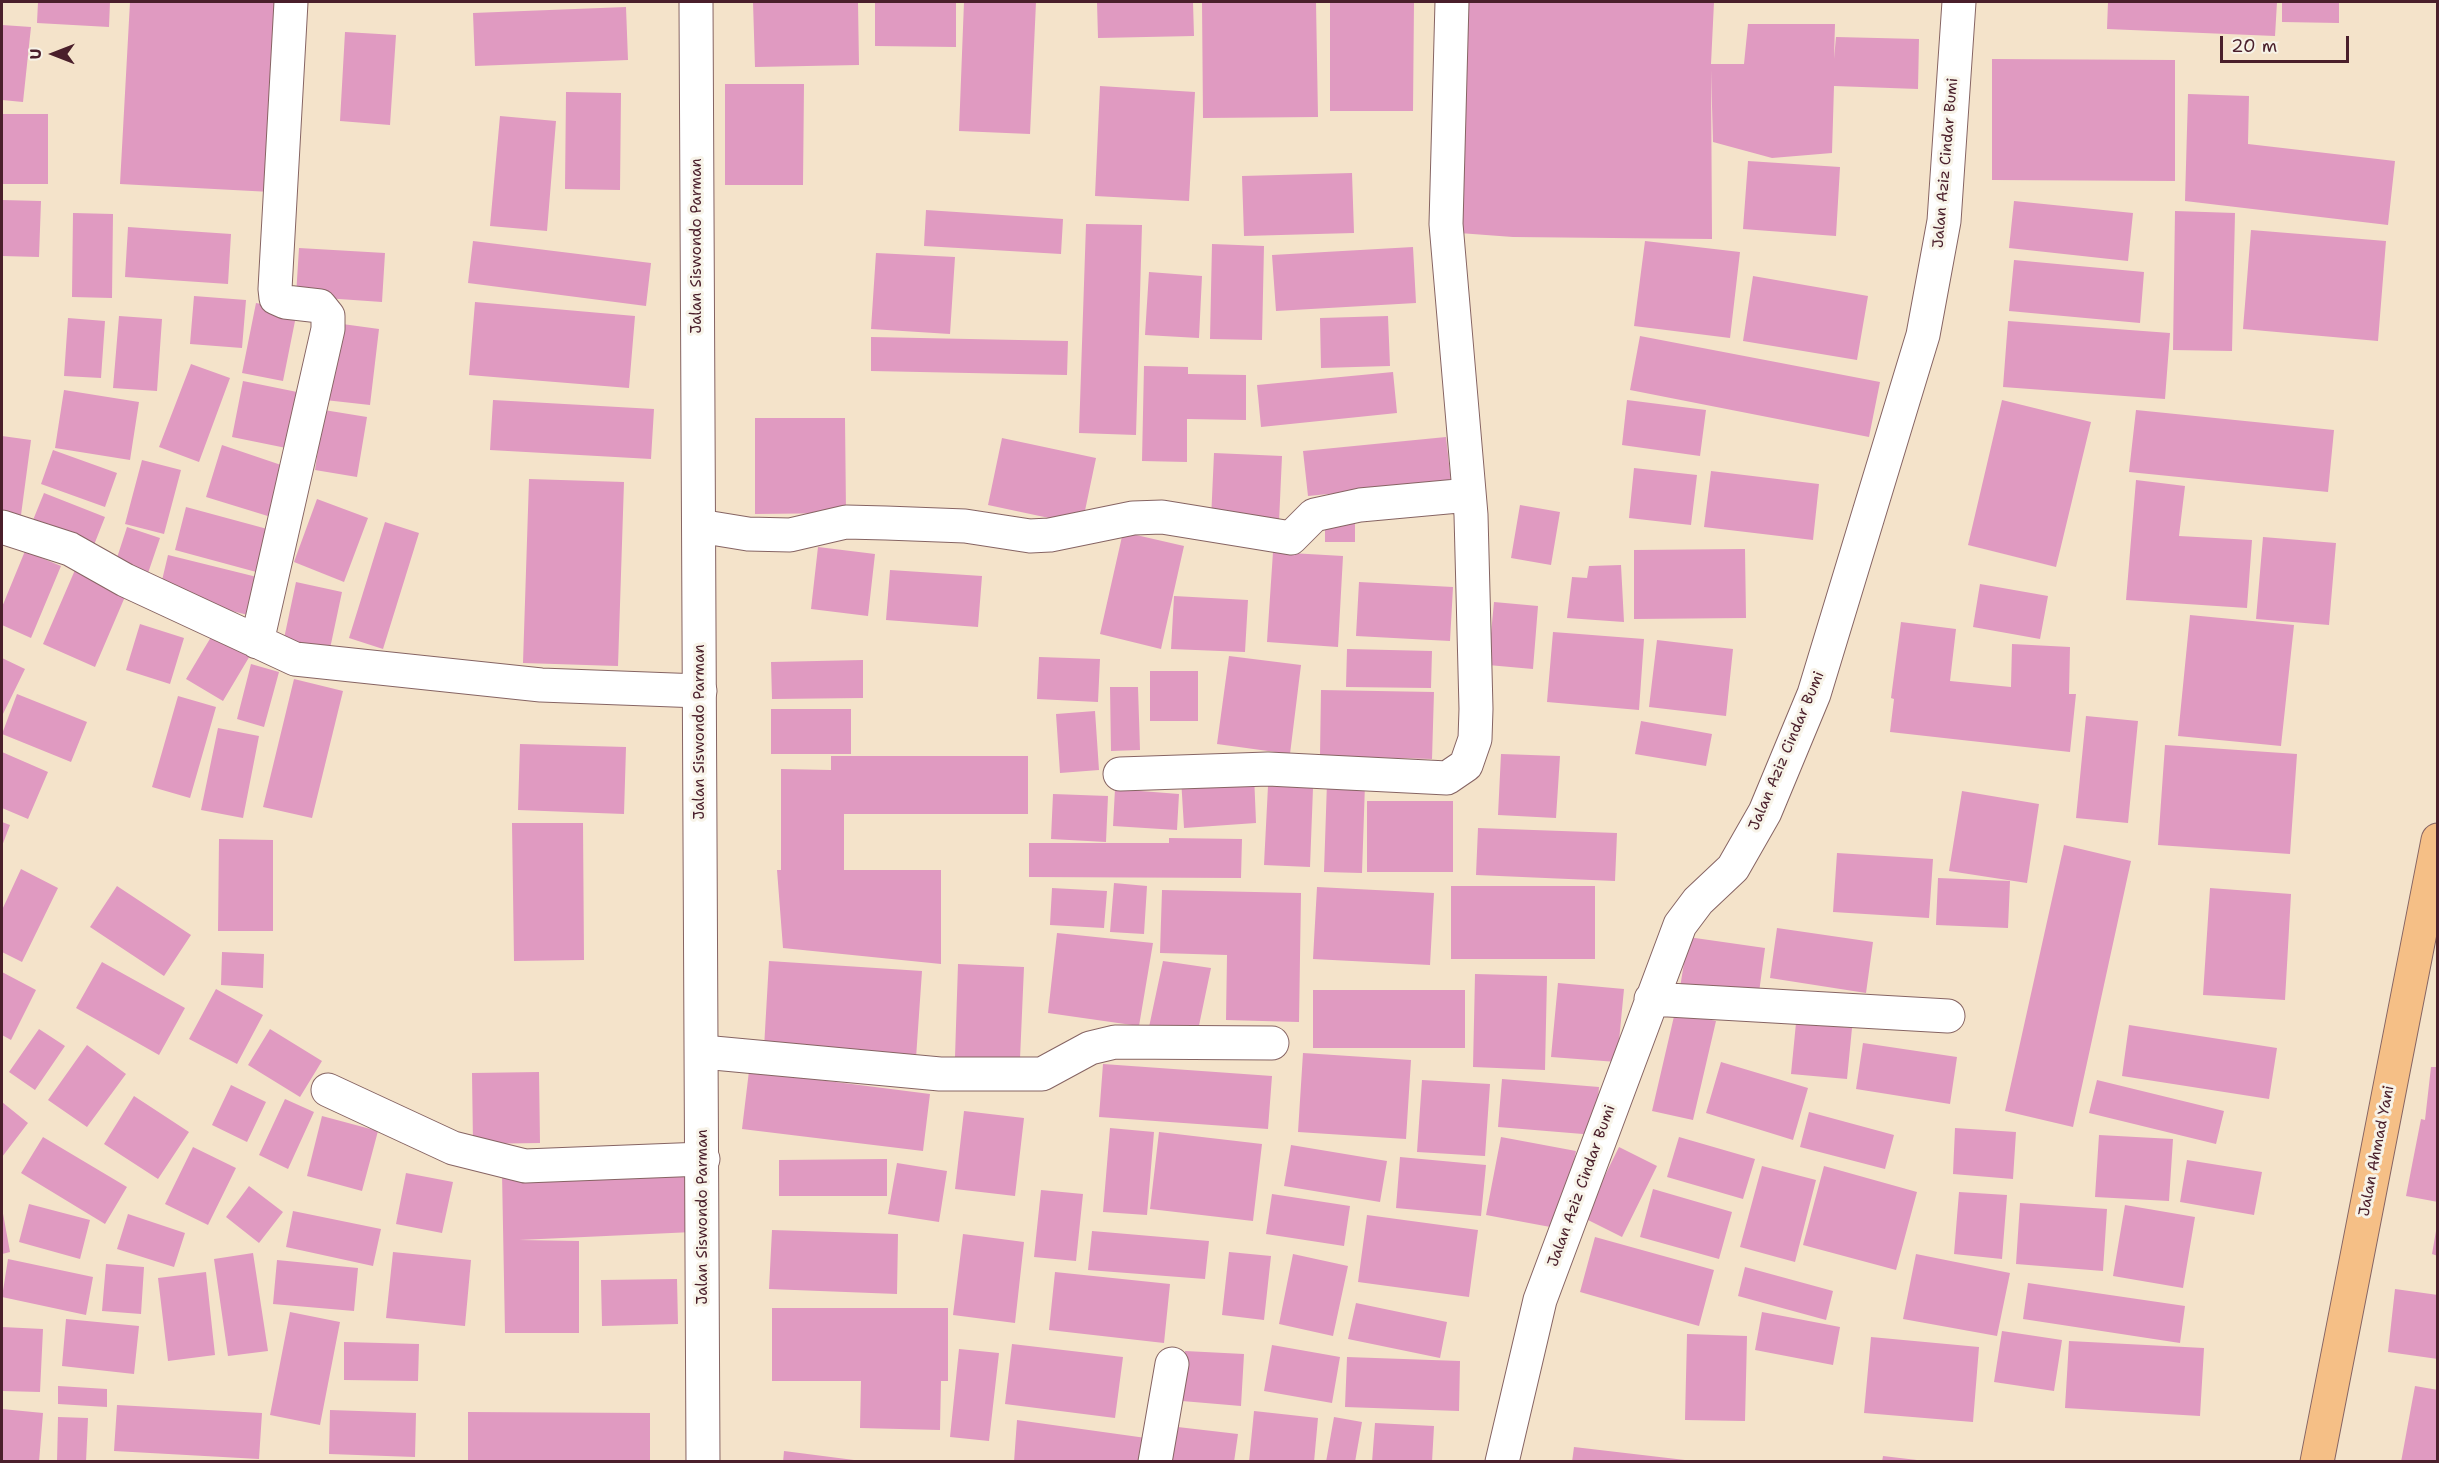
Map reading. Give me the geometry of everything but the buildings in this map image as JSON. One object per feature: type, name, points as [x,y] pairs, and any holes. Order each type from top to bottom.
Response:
[{"type":"main road","name":"Jalan Ahmad Yani","points":[[2317,1461],[2438,840]]},
{"type":"street","points":[[257,642],[328,329],[328,316],[320,306],[285,302],[276,298],[291,2]]},
{"type":"street","name":"Jalan Siswondo Parman","points":[[696,2],[700,962],[703,1053],[703,1461]]},
{"type":"street","points":[[1120,774],[1268,769],[1447,778],[1466,765],[1475,739],[1476,709],[1469,495],[1446,224],[1452,2]]},
{"type":"street","name":"Jalan Aziz Cindar Bumi","points":[[1502,1461],[1540,1300],[1680,925],[1698,901],[1733,868],[1765,812],[1814,694],[1923,335],[1944,221],[1959,2]]},
{"type":"street","points":[[699,526],[748,534],[790,535],[846,522],[964,526],[1030,536],[1050,535],[1132,518],[1162,518],[1291,538],[1314,515],[1360,505],[1469,495]]},
{"type":"street","points":[[2,526],[70,549],[124,580],[295,659],[541,685],[700,691]]},
{"type":"street","points":[[1652,999],[1948,1016]]},
{"type":"street","points":[[703,1053],[940,1074],[1042,1074],[1090,1047],[1115,1042],[1272,1042]]},
{"type":"street","points":[[328,1090],[453,1148],[525,1166],[703,1159]]},
{"type":"street","points":[[1155,1461],[1172,1364]]}]
